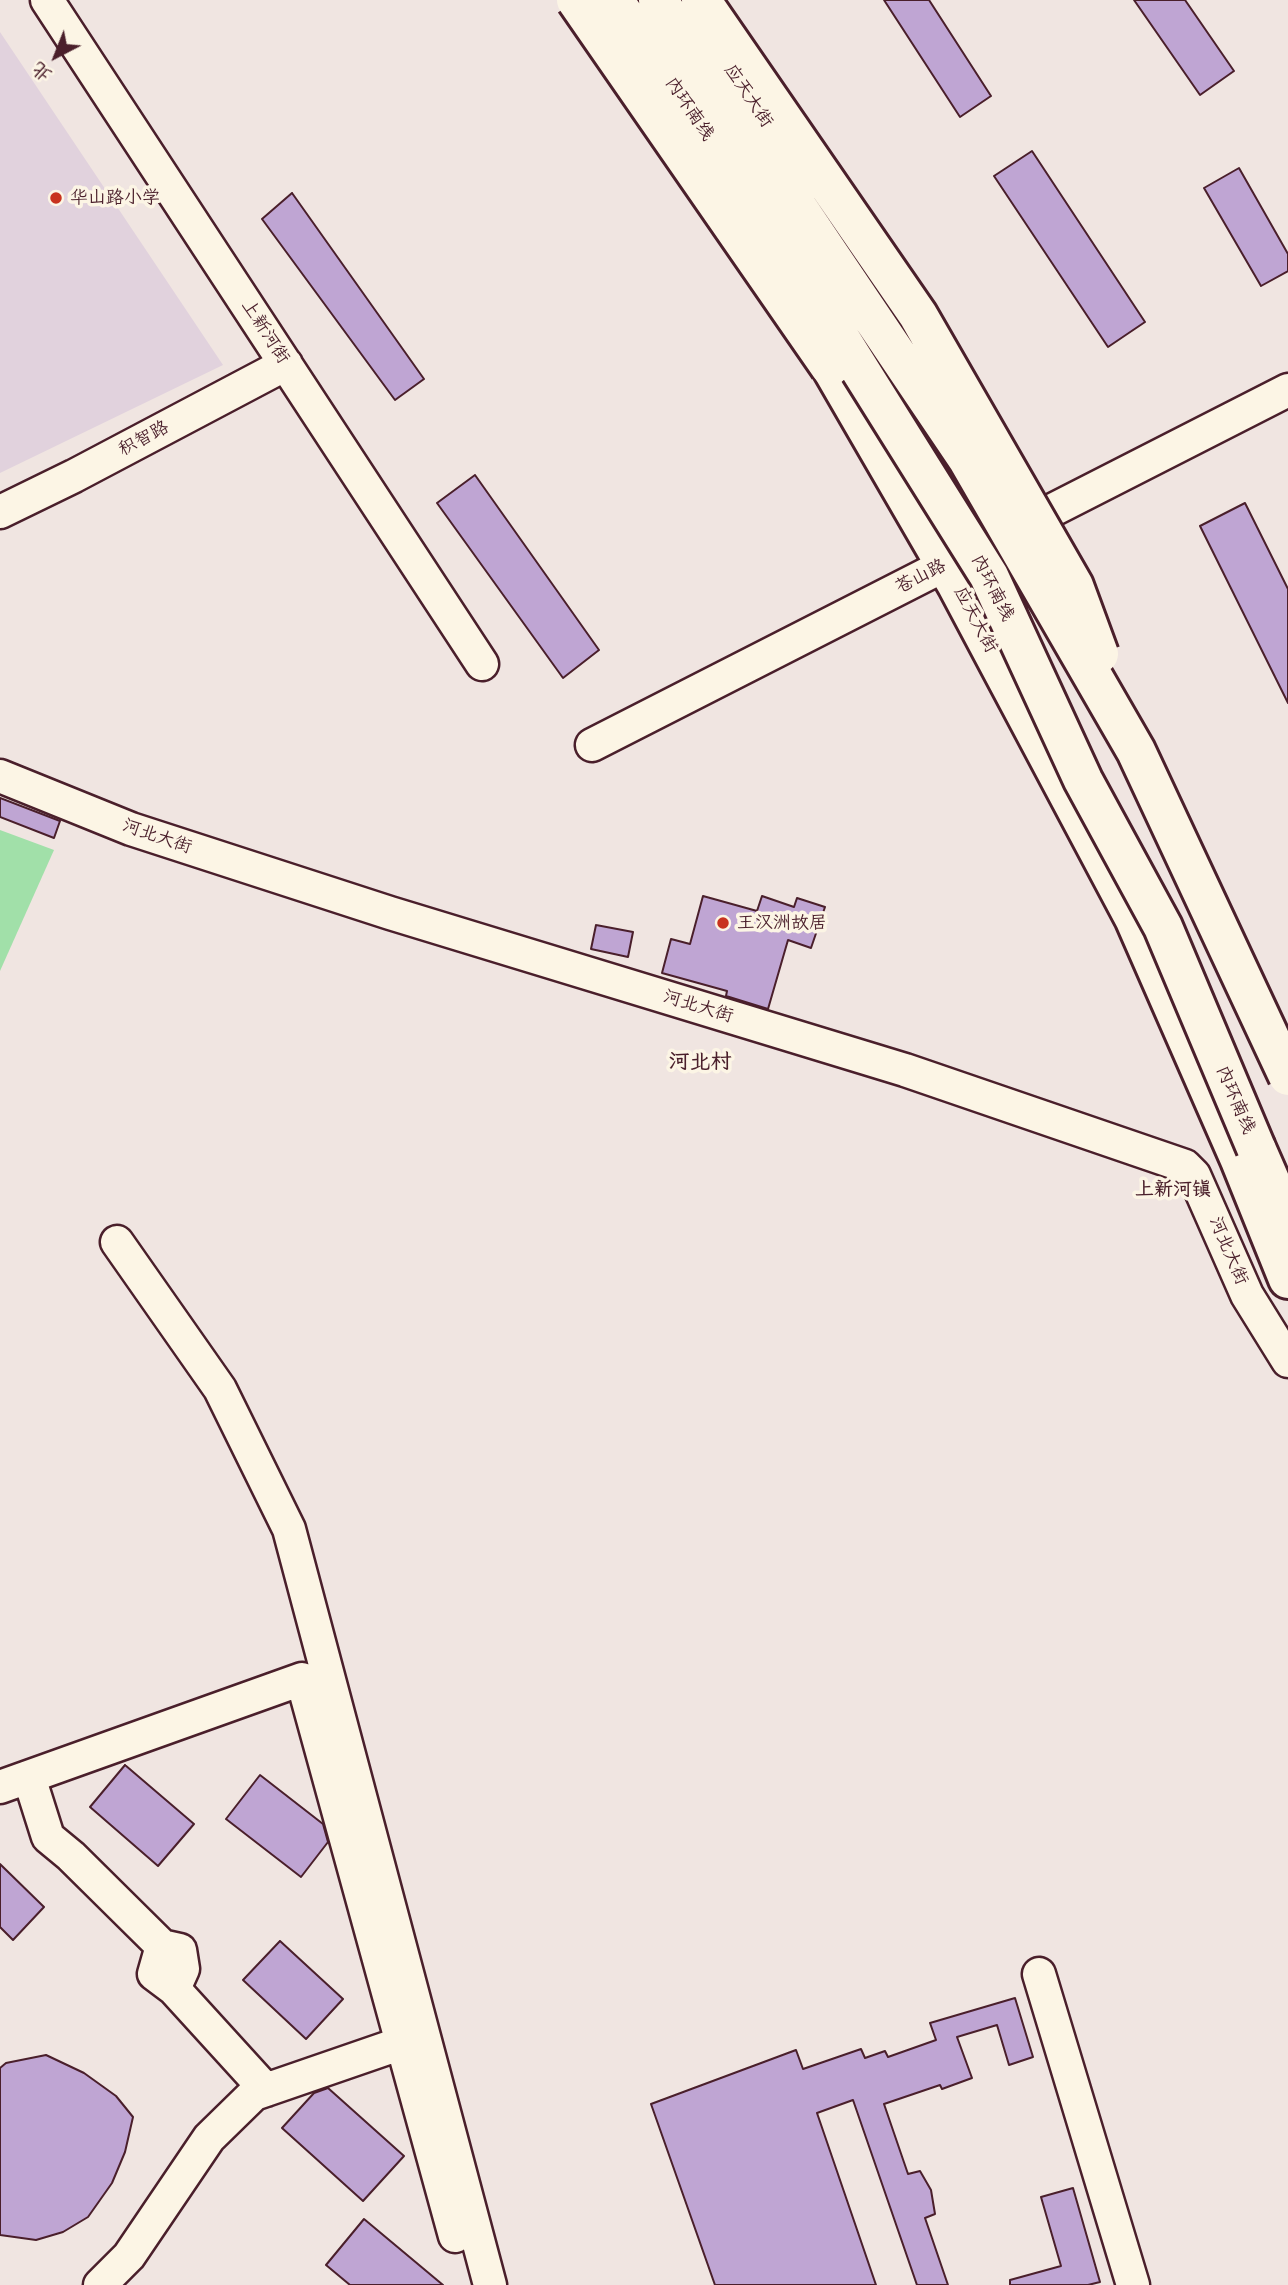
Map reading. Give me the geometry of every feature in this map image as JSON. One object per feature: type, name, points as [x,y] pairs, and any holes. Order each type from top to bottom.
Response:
[{"type":"main road","points":[[576,0],[915,491],[1083,780]]},
{"type":"main road","name":"应天大街","points":[[592,0],[777,274],[950,575],[1134,918],[1240,1160],[1288,1279]]},
{"type":"main road","name":"内环南线","points":[[614,0],[792,261],[989,576],[1083,780],[1163,927],[1288,1221]]},
{"type":"main road","name":"内环南线","points":[[658,0],[968,460],[1136,751],[1288,1076]]},
{"type":"main road","name":"应天大街","points":[[683,0],[843,237],[1030,532],[1235,918],[1288,1032]]},
{"type":"main road","points":[[701,0],[918,315],[1074,586],[1136,751]]},
{"type":"street","name":"上新河街","points":[[47,0],[482,664]]},
{"type":"street","name":"积智路","points":[[0,512],[286,364]]},
{"type":"street","name":"苍山路","points":[[593,745],[950,575],[1288,390]]},
{"type":"street","name":"苍山路","points":[[1030,532],[1288,413]]},
{"type":"street","name":"河北大街","points":[[0,776],[155,837],[390,914],[905,1070],[1185,1166],[1194,1175],[1247,1295],[1288,1361]]},
{"type":"street","points":[[117,1242],[220,1389],[289,1528],[490,2285]]},
{"type":"street","points":[[265,2090],[174,1989],[183,1969],[180,1950],[162,1947],[48,1836],[14,1782],[302,1679],[468,2285]]},
{"type":"street","points":[[1040,1974],[1133,2285]]},
{"type":"street","points":[[100,2285],[129,2256],[209,2138],[254,2094],[402,2043]]},
{"type":"shaded area","name":"华山路小学","points":[[0,32],[223,365],[0,473]]},
{"type":"green space","points":[[0,830],[54,850],[0,971]]},
{"type":"building","points":[[884,0],[929,0],[991,96],[960,117]]},
{"type":"building","points":[[1134,0],[1185,0],[1234,71],[1200,95]]},
{"type":"building","points":[[1032,151],[1145,322],[1108,347],[994,176]]},
{"type":"building","points":[[1239,168],[1288,254],[1288,271],[1261,286],[1204,188]]},
{"type":"building","points":[[292,193],[424,379],[395,400],[262,219]]},
{"type":"building","points":[[475,475],[599,650],[563,678],[437,503]]},
{"type":"building","points":[[1245,503],[1288,589],[1288,703],[1200,526]]},
{"type":"building","points":[[0,798],[60,821],[54,838],[0,817]]},
{"type":"building","points":[[703,896],[757,911],[762,896],[794,907],[797,898],[825,907],[811,948],[788,940],[768,1009],[726,996],[727,991],[662,973],[671,939],[690,944]]},
{"type":"building","points":[[596,925],[633,932],[628,957],[591,949]]},
{"type":"building","points":[[125,1765],[194,1824],[158,1866],[90,1807]]},
{"type":"building","points":[[260,1775],[323,1824],[328,1842],[301,1877],[226,1819]]},
{"type":"building","points":[[0,1864],[44,1907],[13,1940],[0,1927]]},
{"type":"building","points":[[280,1941],[343,1999],[306,2039],[243,1980]]},
{"type":"building","points":[[1015,1998],[1033,2057],[1009,2065],[997,2025],[957,2037],[972,2078],[942,2089],[940,2085],[884,2104],[908,2174],[920,2171],[931,2190],[935,2214],[925,2218],[948,2285],[917,2285],[853,2100],[817,2113],[876,2285],[715,2285],[651,2104],[796,2050],[803,2069],[861,2049],[865,2058],[885,2051],[888,2057],[936,2040],[930,2023]]},
{"type":"building","points":[[46,2055],[84,2073],[116,2096],[133,2117],[125,2152],[112,2183],[88,2217],[63,2232],[36,2240],[0,2235],[0,2068],[6,2063]]},
{"type":"building","points":[[328,2088],[404,2156],[363,2201],[282,2128],[314,2093]]},
{"type":"building","points":[[1073,2188],[1100,2282],[1088,2285],[1010,2285],[1010,2280],[1061,2266],[1041,2197]]},
{"type":"building","points":[[364,2219],[443,2285],[350,2285],[326,2265]]},
{"type":"place","name":"华山路小学","points":[[56,198]]},
{"type":"place","name":"王汉洲故居","points":[[723,923]]},
{"type":"district","name":"河北村","points":[[700,1063]]},
{"type":"district","name":"上新河镇","points":[[1173,1190]]}]
